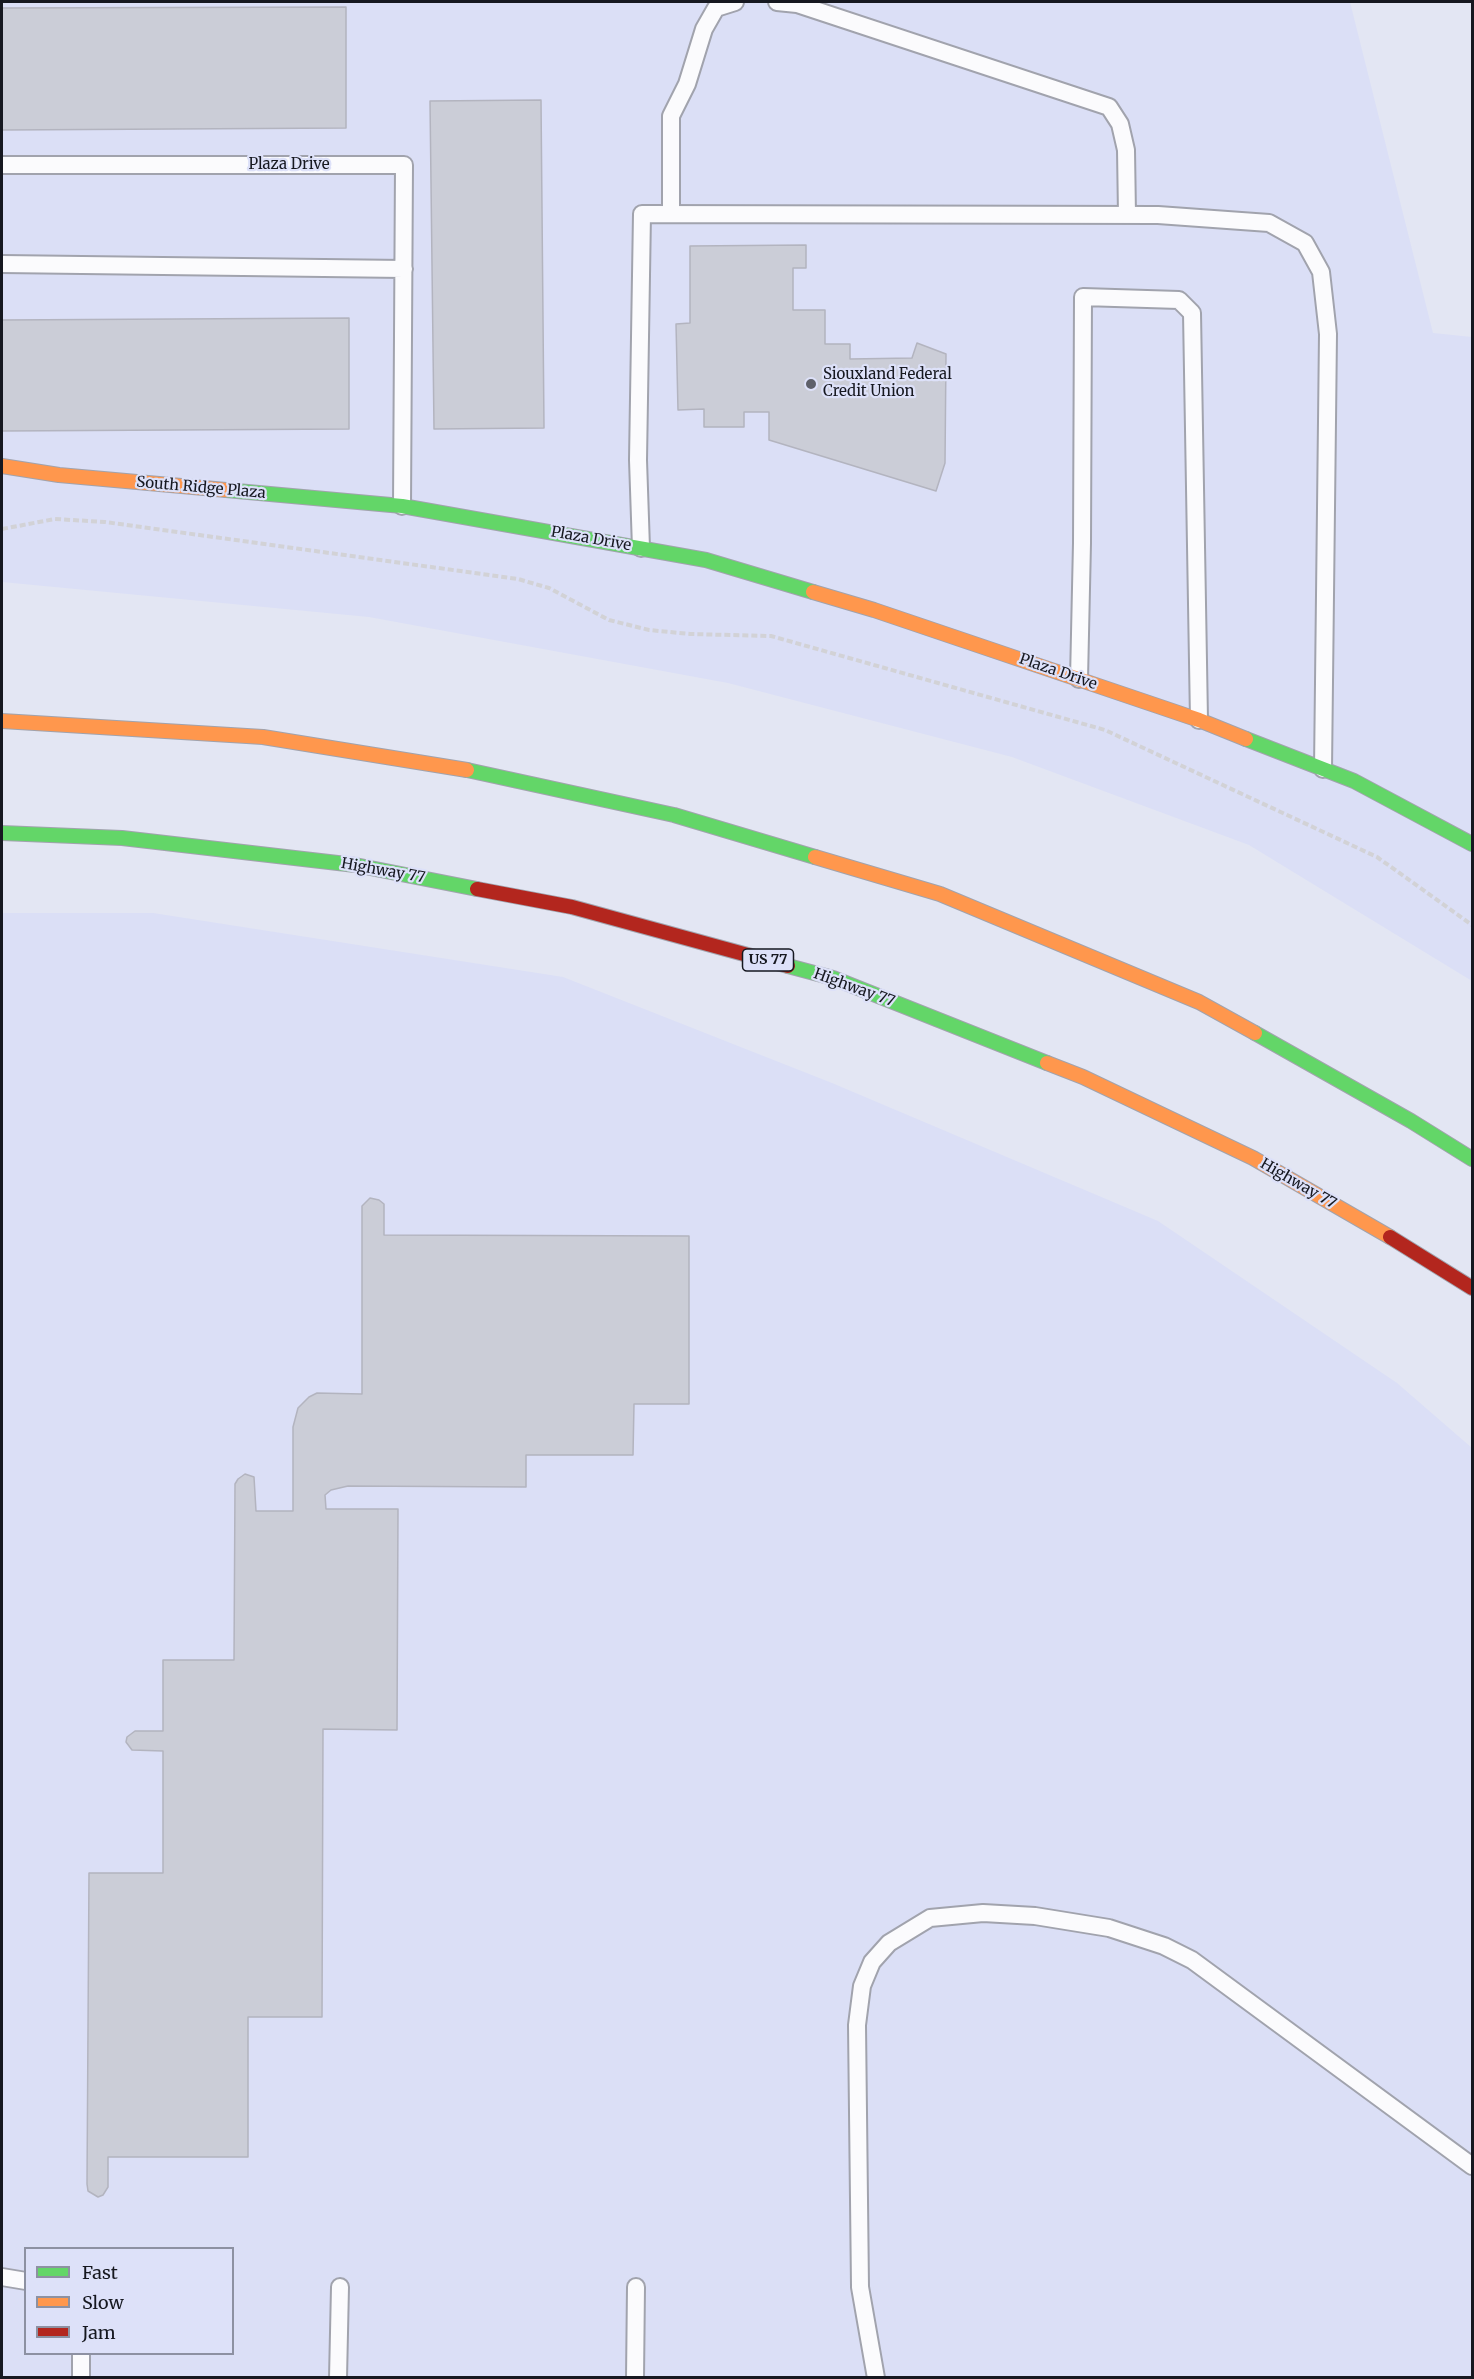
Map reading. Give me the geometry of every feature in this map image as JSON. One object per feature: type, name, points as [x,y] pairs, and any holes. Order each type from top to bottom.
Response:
[{"type":"main road","name":"South Ridge Plaza","points":[[2,466],[59,475],[402,506]]},
{"type":"main road","name":"Plaza Drive","points":[[402,506],[706,560],[851,603],[1199,720],[1354,781],[1468,836]]},
{"type":"main road","points":[[2,721],[264,737],[446,765],[674,814],[940,894],[1199,1002],[1411,1121],[1473,1159]]},
{"type":"main road","name":"Highway 77","points":[[2,833],[122,838],[355,865],[572,907],[833,978],[1083,1077],[1253,1158],[1473,1288]]},
{"type":"lane","points":[[671,214],[671,116],[687,84],[704,29],[716,8],[735,2]]},
{"type":"lane","points":[[777,2],[797,4],[1109,107],[1120,124],[1126,150],[1127,215]]},
{"type":"lane","name":"Plaza Drive","points":[[2,165],[404,165],[402,506]]},
{"type":"lane","points":[[641,548],[638,460],[642,214],[1158,215],[1269,223],[1305,243],[1321,272],[1328,334],[1323,769]]},
{"type":"lane","points":[[2,264],[404,269]]},
{"type":"lane","points":[[1079,679],[1083,297],[1179,300],[1192,313],[1199,720]]},
{"type":"lane","points":[[876,2378],[860,2287],[857,2025],[862,1986],[872,1962],[889,1943],[930,1918],[982,1913],[1035,1916],[1109,1928],[1164,1946],[1192,1960],[1473,2166]]},
{"type":"lane","points":[[2,2277],[24,2281]]},
{"type":"lane","points":[[338,2378],[339,2287]]},
{"type":"lane","points":[[635,2378],[636,2287]]},
{"type":"lane","points":[[81,2355],[81,2378]]},
{"type":"path","points":[[2,529],[55,519],[105,522],[494,575],[549,588],[609,620],[649,630],[690,634],[771,636],[1105,730],[1377,858],[1473,925]]},
{"type":"shaded area","points":[[2,2],[1350,2],[1433,333],[1472,337],[1472,981],[1249,845],[1012,757],[728,683],[369,617],[2,582]]},
{"type":"shaded area","points":[[2,913],[153,913],[563,977],[832,1083],[1158,1221],[1397,1383],[1472,1448],[1472,2377],[2,2378]]},
{"type":"building","points":[[346,7],[346,128],[2,130],[2,8]]},
{"type":"building","points":[[541,100],[544,428],[434,429],[430,101]]},
{"type":"building","name":"Siouxland Federal Credit Union","points":[[806,245],[806,268],[793,268],[793,310],[825,310],[825,344],[850,344],[850,359],[912,358],[917,343],[946,354],[945,463],[936,491],[769,440],[769,412],[744,412],[744,427],[704,427],[704,409],[678,410],[676,324],[690,323],[690,246]]},
{"type":"building","points":[[349,318],[349,429],[2,431],[2,320]]},
{"type":"building","points":[[370,1198],[384,1204],[384,1235],[689,1236],[689,1404],[634,1404],[633,1455],[526,1455],[526,1487],[348,1486],[331,1490],[325,1495],[326,1509],[398,1509],[397,1730],[323,1729],[322,2017],[248,2017],[248,2157],[108,2157],[108,2187],[103,2195],[98,2197],[88,2191],[87,2184],[89,1873],[163,1873],[163,1751],[132,1750],[126,1742],[127,1737],[135,1731],[163,1731],[163,1660],[234,1660],[235,1484],[238,1479],[245,1474],[254,1477],[256,1511],[293,1511],[293,1427],[298,1408],[309,1397],[317,1393],[362,1394],[362,1206]]},
{"type":"traffic: fast","points":[[226,490],[402,506],[706,560],[813,592]]},
{"type":"traffic: fast","points":[[1246,739],[1354,781],[1472,844]]},
{"type":"traffic: fast","points":[[467,770],[674,815],[815,857]]},
{"type":"traffic: fast","points":[[2,833],[122,838],[355,865],[477,889]]},
{"type":"traffic: fast","points":[[788,966],[833,978],[1047,1063]]},
{"type":"traffic: fast","points":[[1255,1033],[1411,1121],[1472,1159]]},
{"type":"traffic: slow","points":[[2,466],[59,475],[226,490]]},
{"type":"traffic: slow","points":[[813,592],[874,610],[1199,720],[1246,739]]},
{"type":"traffic: slow","points":[[2,721],[263,737],[467,770]]},
{"type":"traffic: slow","points":[[815,857],[940,894],[1199,1002],[1255,1033]]},
{"type":"traffic: slow","points":[[1047,1063],[1083,1077],[1253,1158],[1390,1237]]},
{"type":"traffic: jam","points":[[477,889],[572,907],[788,966]]},
{"type":"traffic: jam","points":[[1390,1237],[1472,1288]]},
{"type":"place","name":"Siouxland Federal Credit Union","points":[[811,384]]}]
